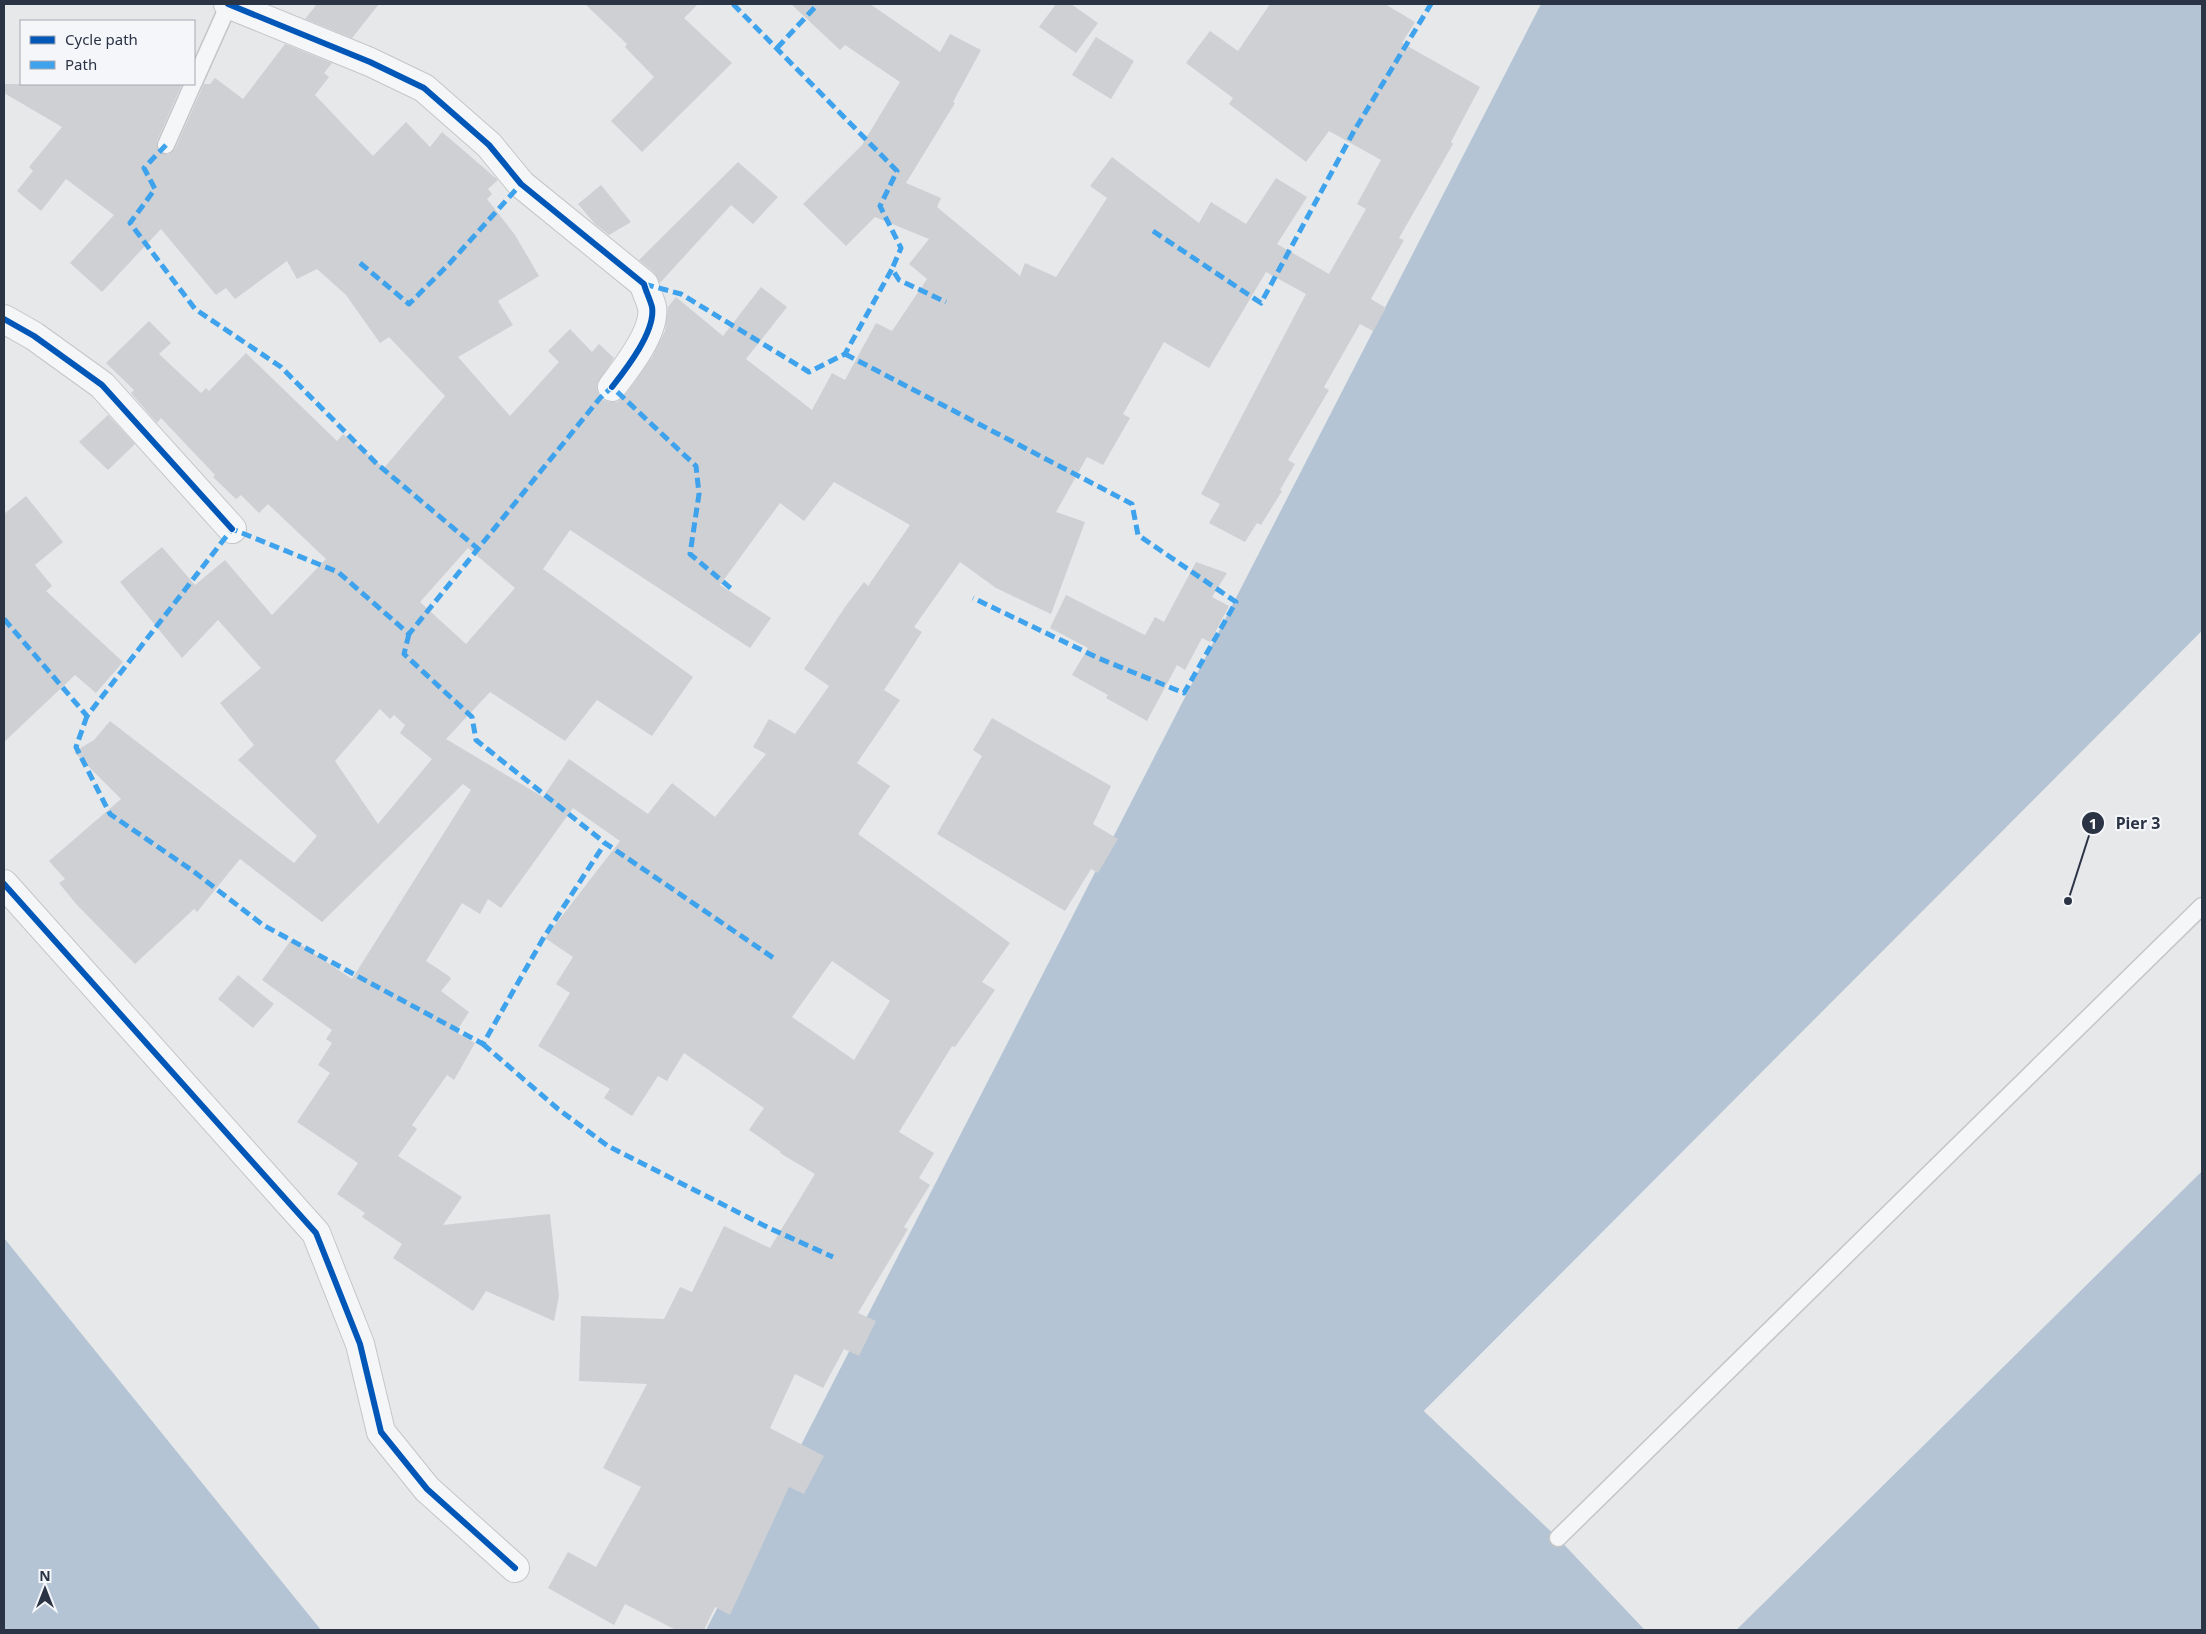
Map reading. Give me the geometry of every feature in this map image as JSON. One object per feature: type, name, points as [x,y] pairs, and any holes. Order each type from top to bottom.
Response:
[{"type":"street","points":[[228,4],[370,62],[424,88],[489,145],[521,184],[644,284],[652,308],[648,333],[612,387]]},
{"type":"street","points":[[4,319],[34,336],[102,385],[232,529]]},
{"type":"street","points":[[4,884],[316,1233],[360,1344],[381,1432],[427,1489],[515,1568]]},
{"type":"lane","points":[[195,78],[228,4]]},
{"type":"lane","points":[[166,145],[192,85]]},
{"type":"lane","points":[[1558,1538],[2202,906]]},
{"type":"water","points":[[1541,4],[2202,4],[2202,631],[1424,1411],[1558,1538],[1645,1630],[706,1630]]},
{"type":"water","points":[[2202,1171],[2202,1630],[1736,1630]]},
{"type":"water","points":[[4,1238],[321,1630],[4,1630]]},
{"type":"pier","points":[[2202,631],[2202,634],[1427,1411],[1560,1537],[1648,1630],[1645,1630],[1558,1538],[1424,1411]]},
{"type":"pier","points":[[2202,1168],[2202,1171],[1734,1630]]},
{"type":"building","points":[[317,4],[379,4],[352,38],[305,19]]},
{"type":"building","points":[[585,4],[698,4],[684,18],[732,63],[642,152],[611,121],[654,77],[625,47],[627,44]]},
{"type":"building","points":[[791,4],[870,4],[940,52],[950,34],[981,50],[953,102],[955,103],[906,183],[941,198],[937,207],[1020,276],[1025,263],[1056,277],[1107,198],[1090,186],[1112,157],[1199,223],[1211,202],[1246,224],[1276,178],[1307,197],[1277,244],[1329,274],[1366,209],[1357,204],[1381,160],[1329,131],[1306,162],[1229,104],[1233,98],[1186,63],[1210,31],[1238,51],[1270,4],[1385,4],[1415,22],[1402,43],[1480,87],[1451,142],[1453,144],[1399,238],[1404,240],[1371,299],[1386,308],[1373,331],[1360,324],[1324,387],[1329,390],[1288,460],[1295,464],[1280,490],[1282,491],[1261,525],[1257,523],[1245,542],[1209,523],[1220,504],[1201,494],[1306,294],[1266,272],[1209,368],[1164,342],[1123,414],[1130,418],[1103,465],[1087,457],[1056,512],[1085,522],[1051,614],[996,588],[960,562],[914,627],[922,632],[884,690],[900,700],[857,763],[890,786],[858,834],[1010,943],[982,982],[995,990],[955,1047],[952,1046],[899,1132],[934,1153],[919,1178],[930,1185],[904,1227],[908,1229],[858,1313],[876,1321],[859,1356],[844,1349],[823,1388],[795,1374],[770,1428],[824,1456],[804,1494],[789,1487],[730,1615],[715,1607],[704,1630],[676,1630],[625,1604],[614,1625],[548,1588],[568,1552],[596,1567],[641,1487],[603,1468],[647,1384],[579,1381],[581,1316],[664,1319],[680,1287],[692,1292],[724,1226],[770,1248],[815,1174],[780,1153],[749,1130],[764,1108],[684,1053],[667,1081],[658,1076],[632,1116],[604,1098],[610,1089],[538,1046],[570,993],[556,984],[573,957],[545,938],[620,841],[573,808],[501,908],[488,899],[480,914],[462,903],[426,961],[451,979],[441,991],[469,1012],[456,1032],[475,1043],[454,1080],[447,1075],[412,1125],[417,1129],[398,1156],[462,1197],[443,1225],[550,1214],[559,1296],[554,1321],[486,1291],[473,1311],[393,1258],[402,1244],[362,1217],[365,1213],[337,1194],[358,1163],[297,1122],[330,1073],[318,1065],[332,1043],[326,1039],[332,1030],[262,980],[292,939],[352,979],[471,790],[463,784],[322,922],[240,859],[197,912],[194,909],[135,964],[77,905],[59,883],[65,879],[49,861],[121,799],[74,752],[94,740],[110,721],[294,863],[317,836],[238,760],[254,745],[220,703],[261,668],[218,620],[182,658],[120,582],[162,547],[195,585],[225,560],[272,615],[326,559],[268,504],[259,513],[241,495],[236,499],[213,477],[215,475],[161,418],[157,423],[131,393],[134,390],[106,363],[149,321],[171,343],[159,354],[201,393],[206,388],[209,391],[246,353],[337,441],[343,434],[384,468],[445,396],[389,337],[380,343],[346,295],[317,269],[297,279],[287,261],[235,299],[226,288],[216,295],[161,229],[102,292],[70,263],[114,215],[66,179],[41,211],[17,191],[33,171],[29,167],[62,127],[4,93],[4,84],[182,85],[157,141],[158,151],[168,155],[175,149],[204,84],[210,84],[215,78],[243,99],[285,44],[332,63],[324,73],[329,77],[315,95],[373,156],[406,122],[430,147],[442,132],[498,180],[488,189],[492,194],[487,199],[515,235],[539,276],[498,301],[513,325],[458,357],[510,416],[559,362],[548,351],[570,329],[592,352],[599,344],[614,358],[597,385],[598,393],[603,400],[617,402],[624,397],[652,357],[665,331],[668,307],[676,297],[723,336],[761,287],[787,307],[746,359],[812,410],[832,373],[845,380],[876,323],[892,331],[927,279],[909,264],[929,239],[875,217],[846,246],[803,204],[862,145],[900,82],[845,45],[840,50]],"holes":[[[834,482],[910,525],[868,586],[864,582],[845,607],[804,669],[829,686],[795,734],[769,719],[753,747],[766,754],[715,817],[672,783],[648,814],[569,759],[543,797],[446,739],[490,692],[565,741],[597,700],[652,736],[693,677],[543,569],[570,530],[750,648],[771,618],[720,585],[780,503],[804,521]],[[468,548],[515,588],[466,644],[420,602]],[[380,709],[390,719],[394,715],[405,725],[400,733],[432,759],[378,824],[335,761]],[[832,961],[890,1001],[854,1060],[792,1017]]]},
{"type":"building","points":[[1056,4],[1071,4],[1098,23],[1076,53],[1039,27]]},
{"type":"building","points":[[1096,37],[1134,61],[1111,99],[1072,75]]},
{"type":"building","points":[[738,162],[778,197],[753,224],[731,205],[660,283],[654,272],[639,260]]},
{"type":"building","points":[[601,185],[631,222],[609,235],[595,224],[578,204]]},
{"type":"building","points":[[108,415],[135,444],[108,470],[79,442]]},
{"type":"building","points":[[26,496],[63,542],[35,565],[52,586],[46,591],[123,662],[96,693],[75,675],[4,742],[4,514]]},
{"type":"building","points":[[1196,562],[1227,573],[1212,597],[1229,606],[1210,642],[1202,638],[1185,670],[1177,665],[1147,721],[1106,698],[1108,695],[1072,675],[1088,648],[1050,628],[1066,595],[1145,635],[1155,617],[1164,622]]},
{"type":"building","points":[[992,718],[1111,786],[1093,824],[1118,839],[1098,873],[1091,869],[1065,911],[937,834],[982,756],[973,750]]},
{"type":"building","points":[[238,975],[274,1004],[253,1028],[218,999]]},
{"type":"marked path","points":[[733,4],[897,171],[880,206],[901,248],[892,269]]},
{"type":"marked path","points":[[777,48],[818,4]]},
{"type":"marked path","points":[[1153,231],[1261,303],[1354,131],[1431,4]]},
{"type":"marked path","points":[[166,145],[144,168],[155,189],[130,223],[195,309],[281,367],[376,463],[477,548]]},
{"type":"marked path","points":[[360,263],[409,304],[449,264],[521,184]]},
{"type":"marked path","points":[[644,284],[681,294],[809,372],[845,354],[892,269],[899,280],[946,302]]},
{"type":"marked path","points":[[845,354],[1132,504],[1138,535],[1236,602],[1184,693],[1098,658],[973,598]]},
{"type":"marked path","points":[[4,619],[87,716],[232,529],[338,572],[409,634],[600,398],[612,387],[696,466],[699,494],[690,554],[734,591]]},
{"type":"marked path","points":[[409,634],[404,654],[472,717],[476,740],[605,843],[775,959]]},
{"type":"marked path","points":[[87,716],[76,747],[110,814],[193,871],[263,925],[483,1044],[544,937],[605,843]]},
{"type":"marked path","points":[[483,1044],[558,1109],[608,1146],[769,1228],[833,1257]]},
{"type":"cycle path","points":[[228,4],[370,62],[424,88],[489,145],[521,184],[644,284],[652,307],[649,327],[639,349],[612,387]]},
{"type":"cycle path","points":[[4,319],[34,336],[102,385],[232,529]]},
{"type":"cycle path","points":[[4,884],[316,1233],[360,1344],[381,1432],[427,1489],[515,1568]]},
{"type":"place","name":"Pier 3","points":[[2068,901]]}]
